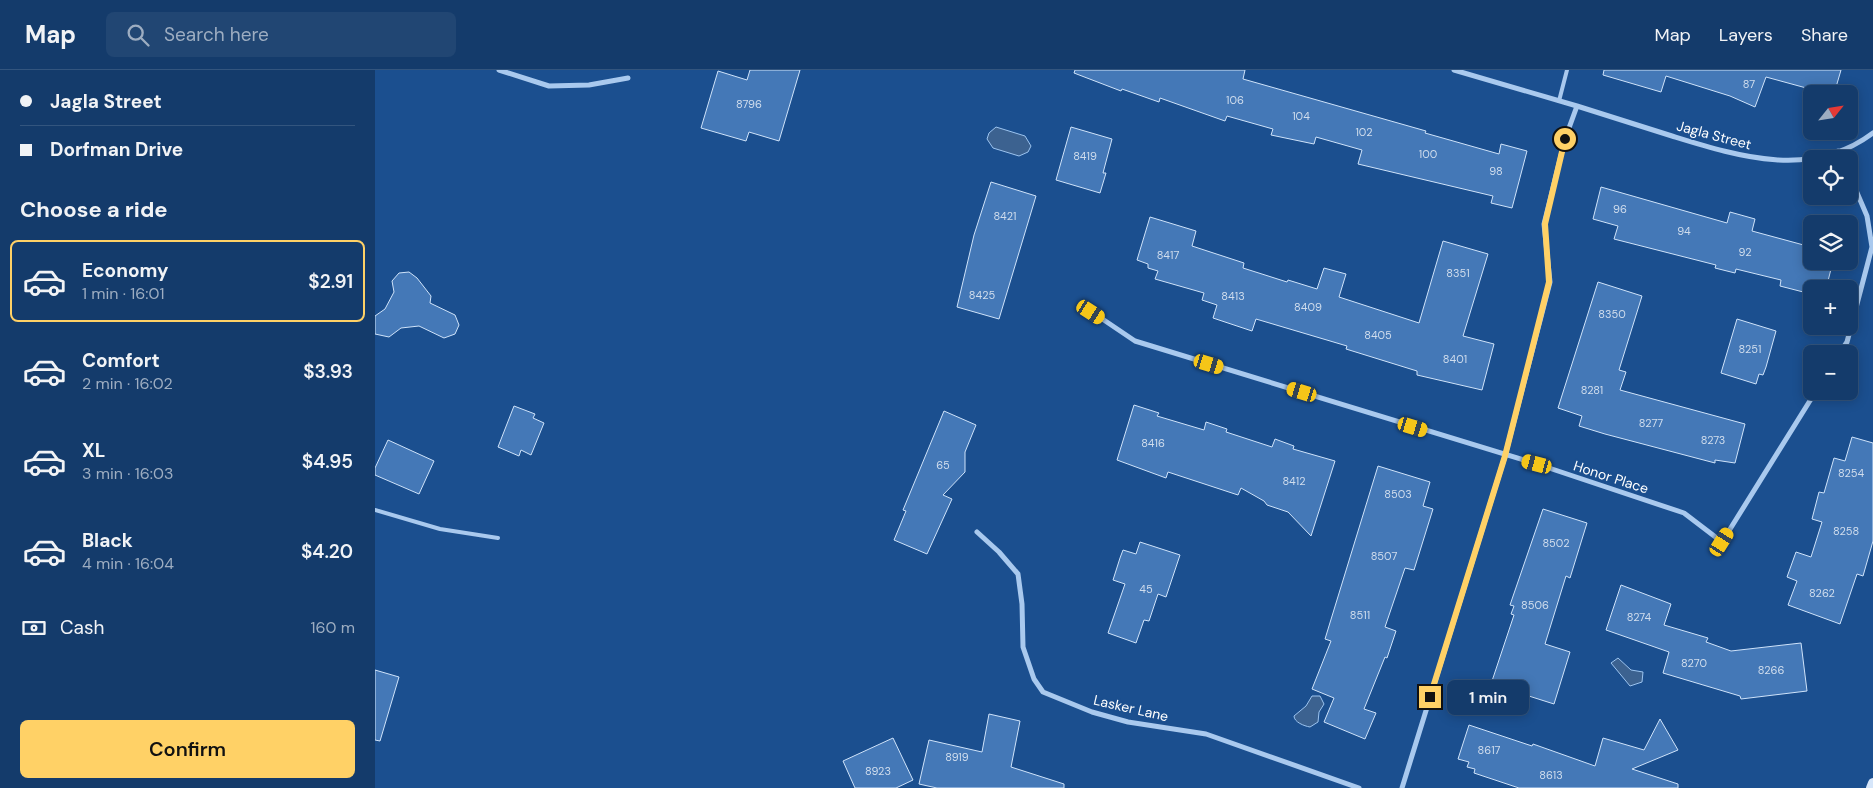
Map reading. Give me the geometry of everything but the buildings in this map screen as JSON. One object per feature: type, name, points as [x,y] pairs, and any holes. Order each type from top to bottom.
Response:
[{"type":"main road","points":[[1871,788],[1873,783]]},
{"type":"street","points":[[499,70],[549,86],[589,85],[628,78]]},
{"type":"street","name":"Jagla Street","points":[[1453,70],[1734,155],[1781,161],[1803,160]]},
{"type":"street","points":[[1402,788],[1505,456],[1549,282],[1545,224],[1565,139],[1577,106]]},
{"type":"street","name":"Jagla Street","points":[[1840,150],[1873,133]]},
{"type":"street","points":[[1845,345],[1872,247],[1867,216],[1858,195]]},
{"type":"street","name":"Honor Place","points":[[1091,312],[1135,340],[1505,456],[1537,464],[1684,512],[1722,542],[1810,400]]},
{"type":"street","name":"Lasker Lane","points":[[977,532],[999,552],[1018,574],[1023,604],[1023,647],[1034,679],[1043,692],[1092,712],[1127,722],[1206,734],[1359,788]]},
{"type":"lane","points":[[1559,101],[1567,70]]},
{"type":"lane","points":[[375,510],[440,529],[498,538]]},
{"type":"water","points":[[996,127],[1025,136],[1031,146],[1028,152],[1019,156],[993,148],[987,139],[989,133]]},
{"type":"water","points":[[1618,658],[1631,670],[1643,672],[1642,682],[1630,686],[1611,663]]},
{"type":"water","points":[[1312,696],[1320,696],[1324,704],[1319,712],[1318,722],[1310,727],[1297,722],[1294,716],[1306,706]]},
{"type":"route","points":[[1430,697],[1505,456],[1549,282],[1545,224],[1565,139]]}]
